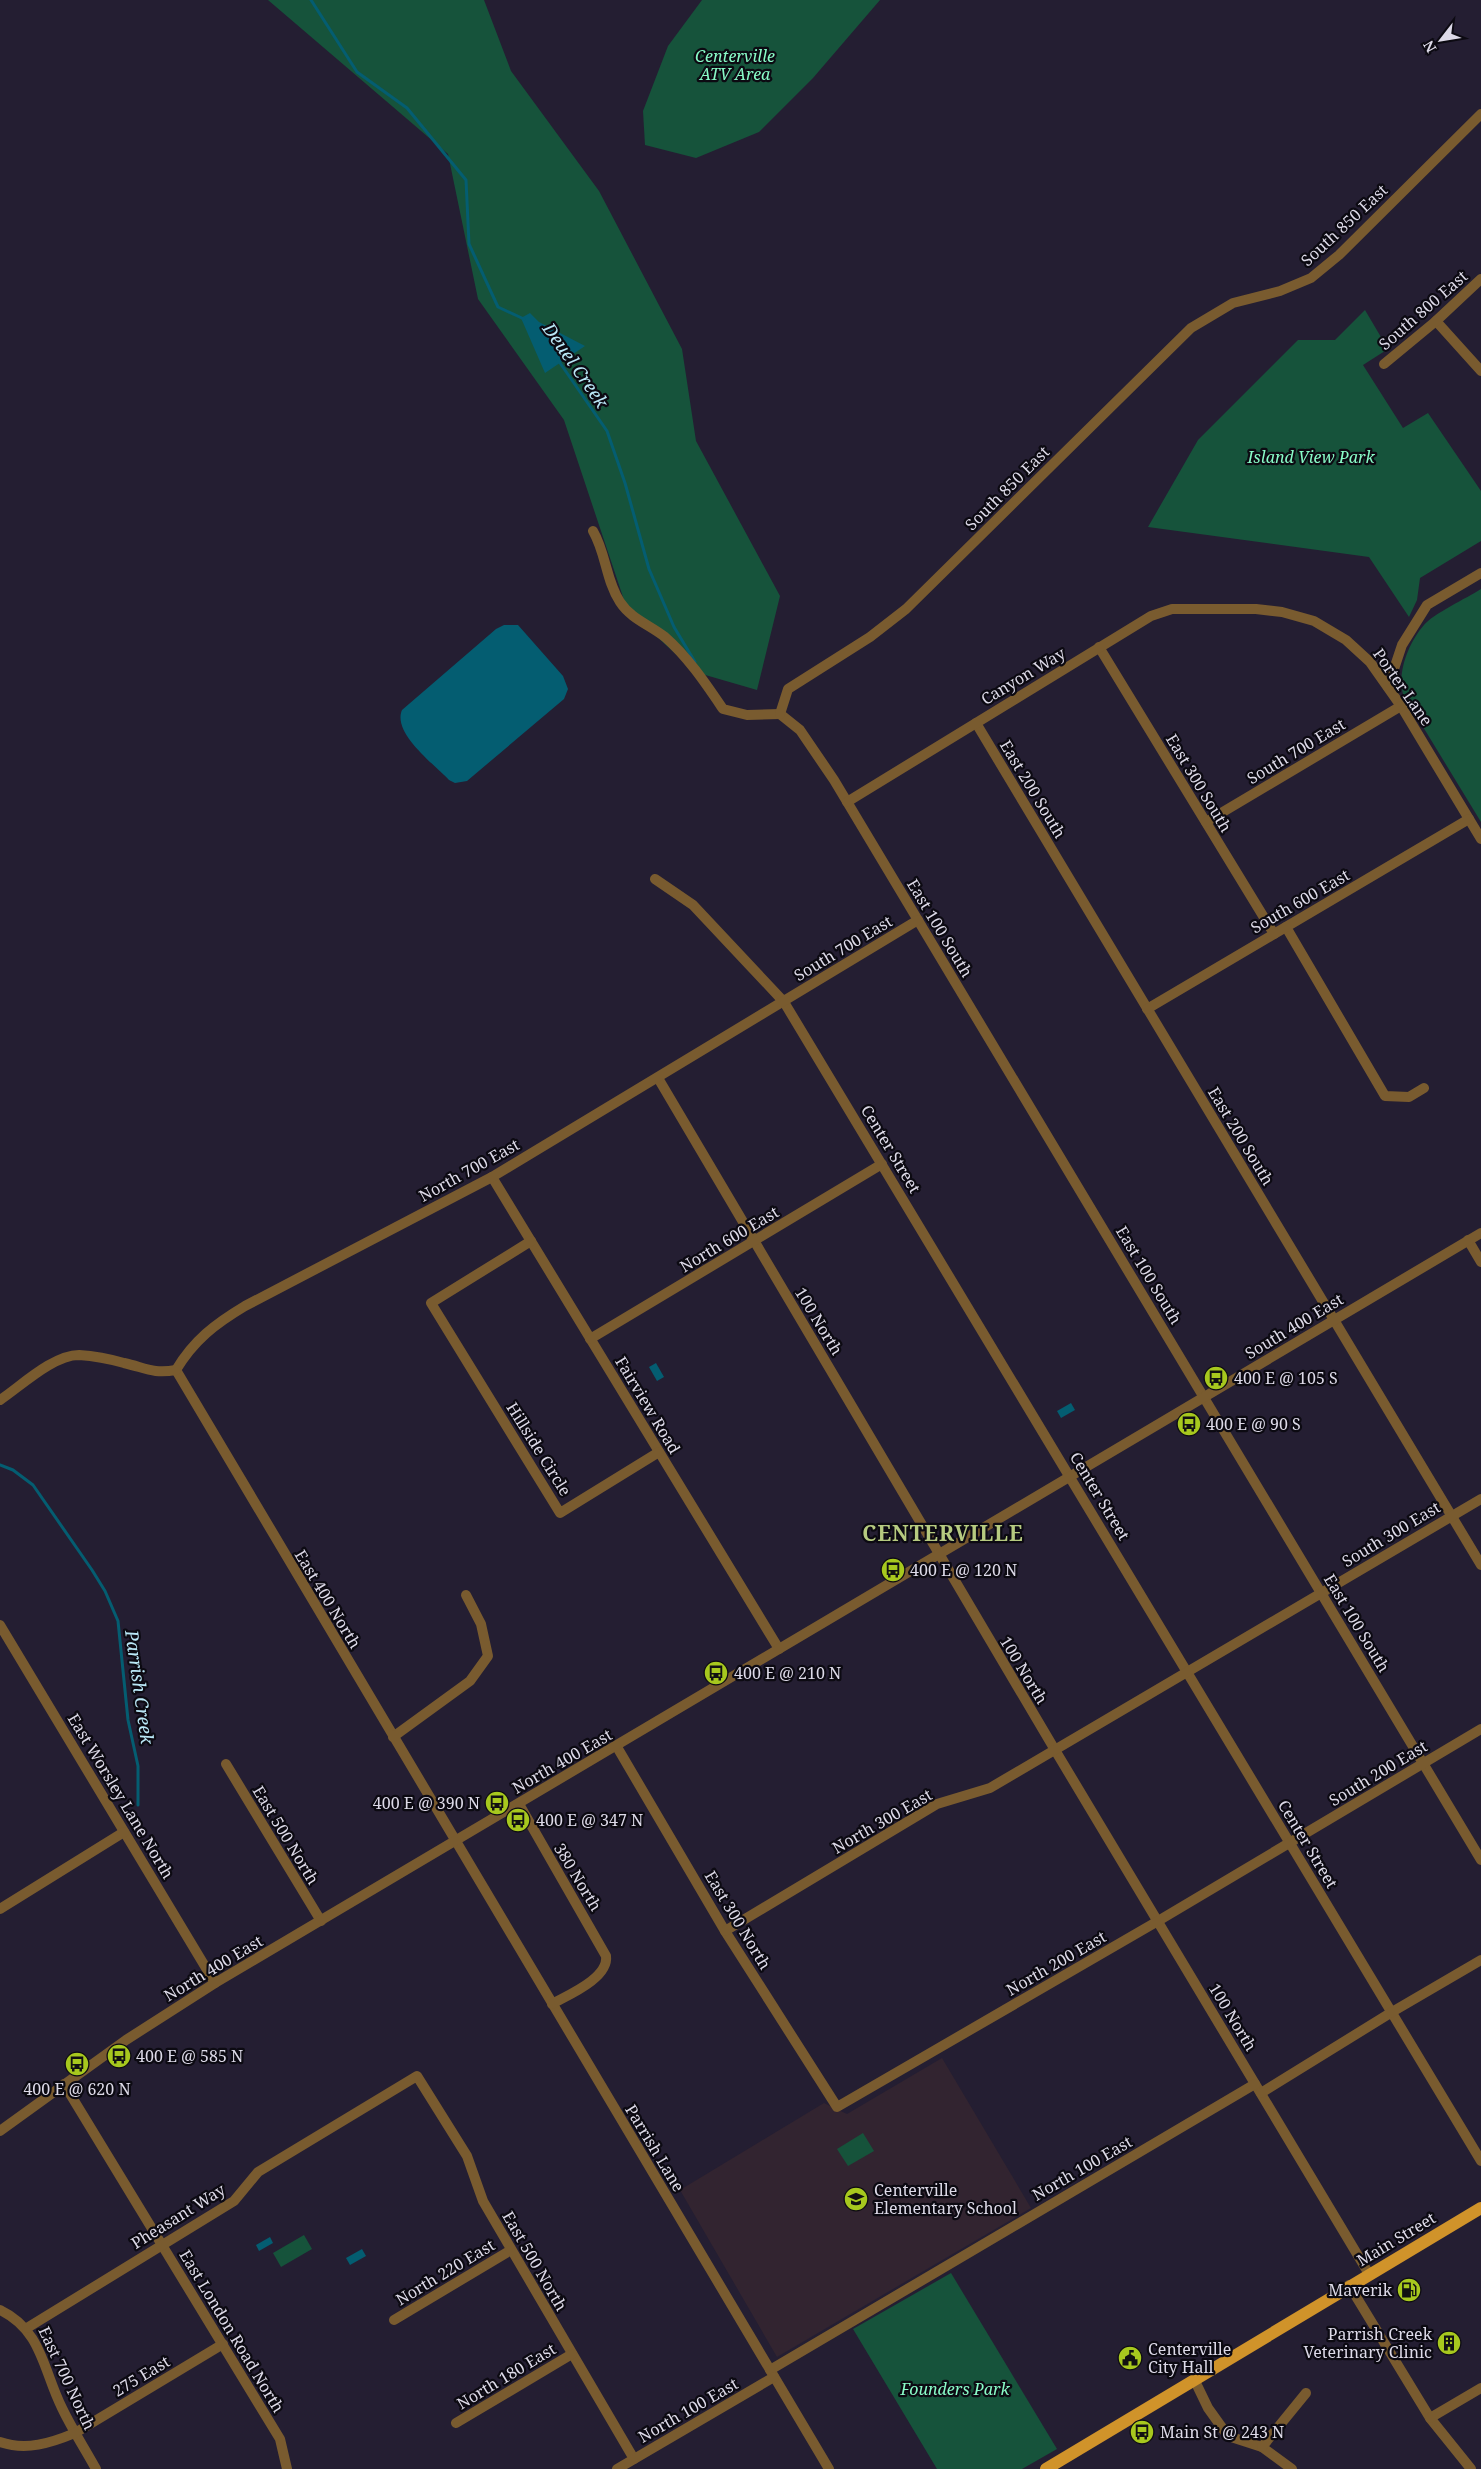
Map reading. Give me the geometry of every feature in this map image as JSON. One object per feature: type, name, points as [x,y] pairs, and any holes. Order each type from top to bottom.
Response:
[{"type":"main road","name":"Main Street","points":[[1046,2469],[1481,2208]]},
{"type":"street","name":"South 850 East","points":[[780,714],[788,689],[870,637],[906,608],[1191,328],[1233,303],[1280,291],[1312,278],[1339,255],[1481,114]]},
{"type":"street","name":"South 800 East","points":[[1384,364],[1436,321],[1481,279]]},
{"type":"street","points":[[1436,321],[1481,371]]},
{"type":"street","points":[[593,531],[600,544],[619,602],[635,618],[665,637],[694,669],[723,709],[747,715],[780,714]]},
{"type":"street","points":[[1388,687],[1402,645],[1426,605],[1481,573]]},
{"type":"street","name":"Canyon Way","points":[[847,802],[1151,616],[1172,608],[1225,609]]},
{"type":"street","name":"Porter Lane","points":[[1225,609],[1282,612],[1314,621],[1346,640],[1370,662],[1401,706],[1481,839]]},
{"type":"street","name":"East 300 South","points":[[1099,647],[1274,934]]},
{"type":"street","name":"South 700 East","points":[[1206,822],[1401,706]]},
{"type":"street","name":"East 100 South","points":[[780,714],[800,730],[847,802],[1481,1860]]},
{"type":"street","name":"East 200 South","points":[[976,723],[1481,1565]]},
{"type":"street","name":"South 600 East","points":[[1147,1009],[1469,819]]},
{"type":"street","name":"Center Street","points":[[655,879],[693,905],[784,1002],[1481,2161]]},
{"type":"street","name":"South 700 East","points":[[784,1002],[918,920]]},
{"type":"street","points":[[1286,927],[1385,1096],[1409,1097],[1424,1088]]},
{"type":"street","name":"North 700 East","points":[[176,1370],[185,1355],[214,1324],[492,1177],[784,1002]]},
{"type":"street","name":"100 North","points":[[658,1078],[939,1555],[1369,2274]]},
{"type":"street","name":"North 600 East","points":[[590,1339],[882,1164]]},
{"type":"street","name":"Fairview Road","points":[[492,1177],[779,1650]]},
{"type":"street","name":"South 400 East","points":[[1071,1477],[1481,1233]]},
{"type":"street","points":[[1468,1240],[1481,1262]]},
{"type":"street","name":"Hillside Circle","points":[[531,1241],[431,1303],[560,1513],[659,1452]]},
{"type":"street","points":[[0,1400],[52,1363],[78,1355],[109,1359],[155,1372],[176,1370]]},
{"type":"street","name":"East 400 North","points":[[176,1370],[456,1841]]},
{"type":"street","name":"North 400 East","points":[[0,2131],[156,2019],[1071,1477]]},
{"type":"street","name":"South 300 East","points":[[1188,1673],[1481,1498]]},
{"type":"street","points":[[393,1737],[470,1681],[488,1656],[481,1624],[466,1595]]},
{"type":"street","name":"East Worsley Lane North","points":[[0,1625],[215,1983]]},
{"type":"street","name":"North 300 East","points":[[725,1931],[937,1804],[990,1788],[1188,1673]]},
{"type":"street","name":"South 200 East","points":[[1290,1842],[1481,1729]]},
{"type":"street","name":"East 300 North","points":[[617,1747],[725,1931],[837,2107]]},
{"type":"street","name":"East 500 North","points":[[226,1764],[321,1921]]},
{"type":"street","name":"380 North","points":[[519,1804],[606,1956],[606,1966],[595,1978],[552,2004]]},
{"type":"street","points":[[0,1909],[124,1832]]},
{"type":"street","name":"Parrish Lane","points":[[456,1841],[828,2469]]},
{"type":"street","name":"North 200 East","points":[[837,2107],[1158,1921],[1290,1842]]},
{"type":"street","name":"North 100 East","points":[[617,2469],[772,2373],[1481,1960]]},
{"type":"street","name":"East 500 North","points":[[417,2076],[467,2156],[483,2202],[634,2459]]},
{"type":"street","name":"Pheasant Way","points":[[27,2328],[234,2201],[258,2172],[417,2076]]},
{"type":"street","name":"East London Road North","points":[[64,2084],[280,2439],[287,2469]]},
{"type":"street","name":"North 220 East","points":[[394,2320],[511,2250]]},
{"type":"street","points":[[1349,2286],[1430,2418],[1471,2469]]},
{"type":"street","name":"East 700 North","points":[[0,2310],[15,2317],[27,2328],[61,2407],[96,2469]]},
{"type":"street","name":"275 East","points":[[0,2442],[32,2446],[54,2442],[75,2433],[223,2344]]},
{"type":"street","name":"North 180 East","points":[[456,2423],[572,2354]]},
{"type":"street","points":[[1194,2379],[1208,2408],[1228,2436],[1262,2447],[1292,2469]]},
{"type":"street","points":[[1430,2418],[1481,2388]]},
{"type":"street","points":[[1262,2447],[1306,2392]]},
{"type":"shaded area","name":"Centerville Elementary School","points":[[942,2058],[1031,2208],[777,2357],[680,2190],[824,2103],[847,2114]]},
{"type":"green space","points":[[268,0],[484,0],[511,71],[599,191],[682,349],[696,441],[780,596],[757,690],[695,672],[627,609],[564,420],[478,299],[448,154]]},
{"type":"green space","name":"Centerville ATV Area","points":[[702,0],[880,0],[813,78],[759,132],[696,158],[645,145],[643,111],[668,46]]},
{"type":"green space","name":"Island View Park","points":[[1365,310],[1388,349],[1363,365],[1403,428],[1428,413],[1481,491],[1481,541],[1420,578],[1417,600],[1409,617],[1369,557],[1148,527],[1198,440],[1298,340],[1335,340]]},
{"type":"green space","points":[[1481,589],[1481,822],[1403,694],[1402,676],[1409,649],[1424,625],[1442,611]]},
{"type":"green space","points":[[863,2133],[874,2151],[848,2166],[837,2149]]},
{"type":"green space","points":[[304,2235],[312,2249],[281,2267],[273,2253]]},
{"type":"green space","name":"Founders Park","points":[[951,2273],[1057,2449],[1022,2469],[937,2469],[853,2329]]},
{"type":"water","points":[[530,313],[539,322],[585,346],[545,373],[521,318]]},
{"type":"water","points":[[504,625],[518,625],[563,676],[568,689],[564,699],[467,781],[455,783],[449,780],[416,748],[403,728],[402,710],[496,629]]},
{"type":"water","points":[[656,1363],[664,1377],[657,1381],[649,1367]]},
{"type":"water","points":[[1071,1403],[1075,1410],[1061,1418],[1057,1411]]},
{"type":"water","points":[[270,2237],[273,2243],[259,2251],[256,2245]]},
{"type":"water","points":[[362,2249],[366,2256],[350,2265],[346,2258]]},
{"type":"waterway","name":"Deuel Creek","points":[[311,0],[357,72],[407,108],[466,180],[469,244],[498,307],[524,319]]},
{"type":"waterway","name":"Deuel Creek","points":[[558,360],[607,431],[625,483],[649,569],[674,627],[695,662]]},
{"type":"waterway","name":"Parrish Creek","points":[[0,1465],[13,1470],[33,1485],[92,1570],[105,1591],[118,1621],[128,1720],[138,1766],[138,1805]]},
{"type":"place","name":"400 E @ 105 S","points":[[1216,1378]]},
{"type":"place","name":"400 E @ 90 S","points":[[1189,1424]]},
{"type":"place","name":"400 E @ 120 N","points":[[893,1570]]},
{"type":"place","name":"400 E @ 210 N","points":[[716,1673]]},
{"type":"place","name":"400 E @ 390 N","points":[[497,1803]]},
{"type":"place","name":"400 E @ 347 N","points":[[518,1820]]},
{"type":"place","name":"400 E @ 585 N","points":[[119,2056]]},
{"type":"place","name":"400 E @ 620 N","points":[[77,2064]]},
{"type":"place","name":"Centerville Elementary School","points":[[856,2199]]},
{"type":"place","name":"Maverik","points":[[1409,2290]]},
{"type":"place","name":"Parrish Creek Veterinary Clinic","points":[[1449,2343]]},
{"type":"place","name":"Centerville City Hall","points":[[1130,2358]]},
{"type":"place","name":"Main St @ 243 N","points":[[1142,2432]]},
{"type":"district","name":"CENTERVILLE","points":[[943,1533]]}]
